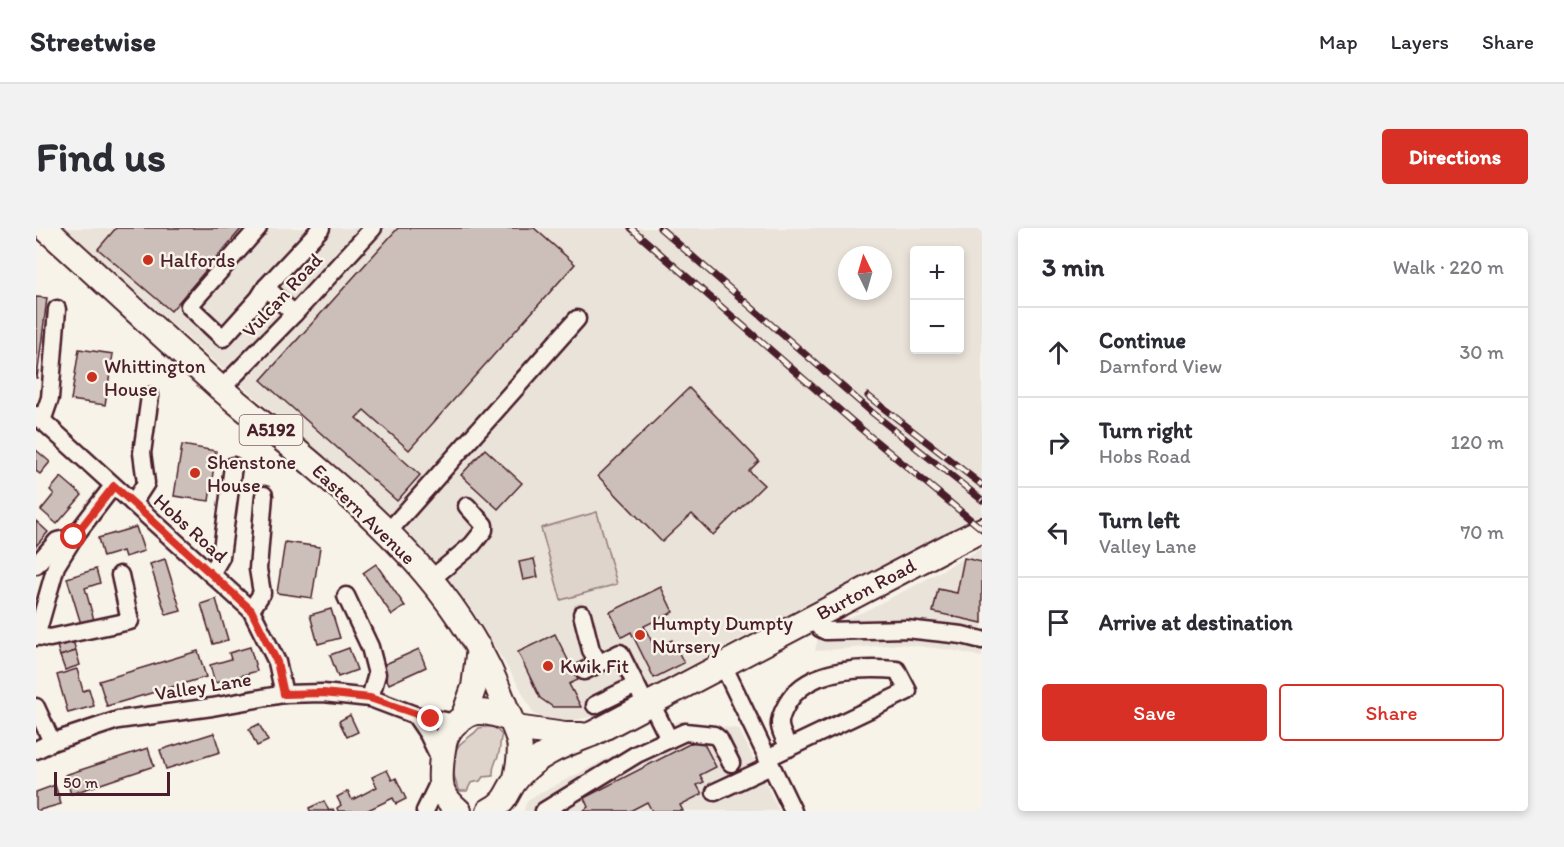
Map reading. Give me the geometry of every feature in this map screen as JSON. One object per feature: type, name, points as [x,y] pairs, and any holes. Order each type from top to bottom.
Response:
[{"type":"highway","name":"Eastern Avenue","points":[[45,228],[222,389],[321,471],[388,532],[430,580],[458,615],[492,672],[520,738],[521,754],[511,793]]},
{"type":"highway","name":"Burton Road","points":[[489,811],[504,801],[532,762],[550,750],[592,734],[645,698],[723,665],[982,530]]},
{"type":"highway","points":[[459,811],[450,804],[442,790],[441,772],[446,737],[459,720],[474,687],[478,648]]},
{"type":"highway","points":[[459,720],[477,712],[496,715],[513,724],[565,735],[592,734]]},
{"type":"street","points":[[258,228],[189,306],[223,338],[266,287],[321,228]]},
{"type":"street","name":"Vulcan Road","points":[[222,389],[373,228]]},
{"type":"street","points":[[266,287],[294,314]]},
{"type":"street","points":[[39,418],[50,398],[57,309]]},
{"type":"street","points":[[388,532],[577,319]]},
{"type":"street","points":[[133,503],[146,483],[142,453],[150,396]]},
{"type":"street","name":"Hobs Road","points":[[39,418],[251,610],[277,662],[284,694]]},
{"type":"street","points":[[211,574],[221,557],[233,466]]},
{"type":"street","points":[[114,486],[74,537],[56,566],[36,633],[50,638],[130,621],[120,575]]},
{"type":"street","points":[[251,610],[262,593],[258,569],[264,495]]},
{"type":"street","points":[[430,580],[472,545],[484,530],[484,525],[467,506]]},
{"type":"street","points":[[36,565],[57,541],[74,537]]},
{"type":"street","points":[[345,596],[370,647],[377,674],[370,698]]},
{"type":"street","points":[[582,614],[591,650],[591,667],[620,653],[669,739]]},
{"type":"street","points":[[814,617],[820,628],[826,631],[906,629],[962,635],[982,640]]},
{"type":"street","points":[[723,665],[793,811]]},
{"type":"street","points":[[715,792],[769,762],[789,748],[908,691],[897,670],[853,670],[817,678],[803,685],[787,703],[779,721],[780,729],[789,748]]},
{"type":"street","name":"Valley Lane","points":[[36,750],[52,742],[118,720],[284,694],[323,693],[370,698],[415,715],[459,720]]},
{"type":"street","points":[[595,705],[645,698]]},
{"type":"street","points":[[36,707],[52,742]]},
{"type":"street","points":[[415,715],[428,734],[441,772],[425,811]]},
{"type":"street","points":[[544,811],[637,754],[685,732],[714,735],[719,739],[731,762]]},
{"type":"shaded area","points":[[63,228],[982,228],[982,518],[724,647],[600,715],[565,722],[543,719],[533,713],[469,605],[407,531]]},
{"type":"shaded area","points":[[597,512],[617,584],[561,600],[541,528]]},
{"type":"shaded area","points":[[982,548],[982,657],[951,650],[900,644],[815,651],[820,628],[863,612]]},
{"type":"shaded area","points":[[679,721],[739,729],[779,811],[524,811],[526,803],[531,798]]},
{"type":"shaded area","points":[[493,726],[502,735],[493,776],[483,777],[480,781],[471,783],[467,791],[460,791],[453,768],[457,749],[479,728]]},
{"type":"building","points":[[116,228],[242,228],[171,311],[98,249]]},
{"type":"building","points":[[398,228],[534,228],[575,264],[409,450],[364,410],[356,418],[420,475],[397,501],[261,380]]},
{"type":"building","points":[[36,297],[47,298],[37,378],[36,378]]},
{"type":"building","name":"Whittington House","points":[[79,349],[113,354],[105,405],[71,400]]},
{"type":"building","points":[[689,388],[759,461],[749,471],[764,485],[713,535],[692,514],[662,542],[598,476]]},
{"type":"building","name":"Shenstone House","points":[[182,445],[216,451],[209,501],[174,496]]},
{"type":"building","points":[[485,449],[522,483],[498,509],[461,475]]},
{"type":"building","points":[[36,450],[50,462],[40,474],[36,471]]},
{"type":"building","points":[[61,477],[82,495],[57,524],[41,510],[54,494],[50,490]]},
{"type":"building","points":[[36,521],[48,532],[36,546]]},
{"type":"building","points":[[136,527],[144,551],[125,557],[123,551],[103,557],[98,538]]},
{"type":"building","points":[[285,542],[320,547],[312,598],[277,593]]},
{"type":"building","points":[[964,558],[982,562],[982,623],[933,612],[938,589],[957,593]]},
{"type":"building","points":[[165,559],[181,611],[166,615],[150,564]]},
{"type":"building","points":[[534,559],[538,577],[523,580],[519,562]]},
{"type":"building","points":[[376,564],[405,606],[392,615],[363,573]]},
{"type":"building","points":[[96,569],[100,583],[85,588],[94,620],[81,624],[67,578]]},
{"type":"building","name":"Humpty Dumpty Nursery","points":[[661,587],[673,612],[644,626],[655,648],[672,640],[684,663],[654,678],[631,632],[622,637],[610,612]]},
{"type":"building","points":[[216,599],[228,640],[213,644],[201,604]]},
{"type":"building","points":[[331,609],[340,638],[318,644],[310,615]]},
{"type":"building","name":"Kwik Fit","points":[[555,634],[578,680],[569,684],[581,707],[553,707],[540,698],[518,652]]},
{"type":"building","points":[[72,637],[76,651],[60,656],[56,642]]},
{"type":"building","points":[[250,647],[257,671],[215,683],[210,665],[231,659],[229,653]]},
{"type":"building","points":[[349,648],[357,670],[338,677],[330,655]]},
{"type":"building","points":[[419,649],[426,667],[389,684],[381,666]]},
{"type":"building","points":[[76,651],[80,665],[65,670],[60,656]]},
{"type":"building","points":[[198,651],[206,677],[107,706],[99,681]]},
{"type":"building","points":[[77,669],[83,691],[89,689],[94,706],[68,713],[57,675]]},
{"type":"building","points":[[350,715],[358,732],[347,737],[339,721]]},
{"type":"building","points":[[259,724],[268,741],[257,746],[249,729]]},
{"type":"building","points":[[214,733],[220,752],[166,769],[160,750]]},
{"type":"building","points":[[701,738],[716,767],[700,775],[704,782],[697,785],[702,794],[680,805],[683,811],[652,811],[647,802],[630,811],[583,811],[588,807],[584,798]]},
{"type":"building","points":[[148,748],[154,766],[71,794],[65,775]]},
{"type":"building","points":[[387,770],[392,780],[396,778],[406,799],[396,804],[393,798],[366,811],[338,811],[337,808],[341,805],[337,797],[348,791],[352,800],[377,787],[372,777]]},
{"type":"building","points":[[55,785],[61,804],[36,811],[36,792]]},
{"type":"building","points":[[324,801],[329,811],[310,811],[309,808]]},
{"type":"railway","points":[[631,228],[860,428],[982,529]]},
{"type":"railway","points":[[660,228],[874,414],[982,500]]},
{"type":"railway","points":[[868,396],[982,485]]},
{"type":"place","name":"Halfords","points":[[148,260]]},
{"type":"place","name":"Whittington House","points":[[92,377]]},
{"type":"place","name":"Shenstone House","points":[[195,473]]},
{"type":"place","name":"Humpty Dumpty Nursery","points":[[640,635]]},
{"type":"place","name":"Kwik Fit","points":[[548,666]]},
{"type":"route","points":[[74,537],[114,486],[251,610],[277,662],[284,694],[323,693],[370,698],[431,719]]}]
